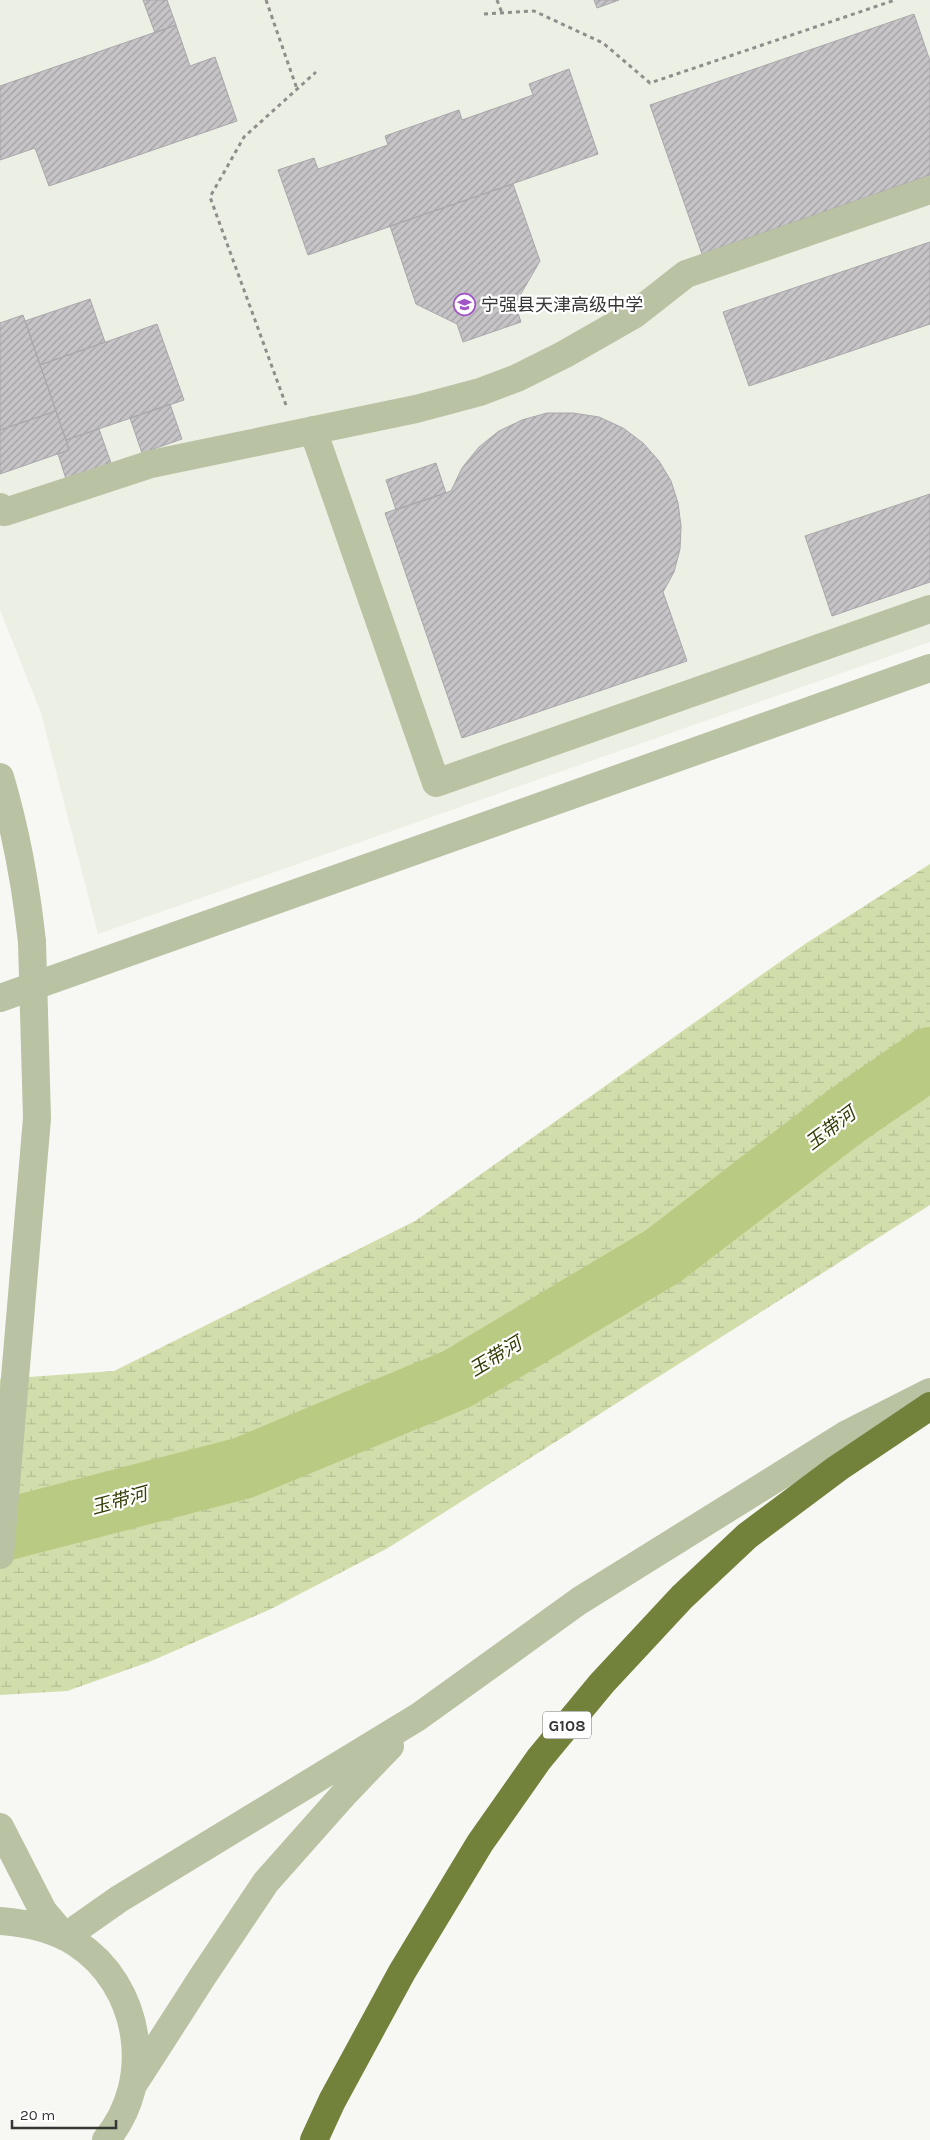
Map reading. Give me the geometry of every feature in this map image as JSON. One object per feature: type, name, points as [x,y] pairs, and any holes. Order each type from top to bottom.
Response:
[{"type":"highway","name":"G108","points":[[314,2140],[332,2101],[402,1972],[475,1851],[539,1759],[602,1683],[682,1597],[747,1536],[838,1468],[930,1406]]},
{"type":"street","points":[[0,507],[5,512],[151,464],[416,409],[480,392],[517,378],[635,314],[686,274],[930,190]]},
{"type":"street","points":[[305,432],[436,783],[930,609]]},
{"type":"street","points":[[0,998],[930,668]]},
{"type":"street","points":[[0,777],[12,814],[28,900],[32,942],[37,1118],[0,1555]]},
{"type":"street","points":[[64,1937],[119,1899],[418,1717],[579,1601],[847,1434],[930,1392]]},
{"type":"street","points":[[133,2085],[202,1976],[266,1882],[345,1792],[418,1717]]},
{"type":"street","points":[[0,1827],[43,1911],[64,1937]]},
{"type":"street","points":[[0,1921],[25,1923],[51,1930],[76,1942],[97,1960],[115,1981],[127,2006],[135,2032],[137,2060],[133,2085],[125,2109],[108,2138]]},
{"type":"path","points":[[266,0],[297,89]]},
{"type":"path","points":[[497,0],[502,13]]},
{"type":"path","points":[[484,14],[534,11],[603,43],[650,83],[895,0]]},
{"type":"path","points":[[305,432],[210,197],[244,137],[316,72]]},
{"type":"shaded area","name":"宁强县天津高级中学","points":[[0,0],[930,0],[930,642],[98,934],[41,713],[0,610]]},
{"type":"green space","points":[[930,864],[930,1205],[388,1548],[271,1609],[149,1662],[67,1691],[0,1695],[0,1379],[114,1371],[415,1221],[805,944]]},
{"type":"building","points":[[143,0],[167,0],[176,25],[155,33]]},
{"type":"building","points":[[594,0],[619,0],[597,8]]},
{"type":"building","points":[[914,14],[930,61],[930,175],[702,254],[650,105]]},
{"type":"building","points":[[176,25],[190,66],[215,57],[237,121],[49,186],[35,148],[0,160],[0,86]]},
{"type":"building","points":[[569,69],[598,154],[308,255],[278,170],[314,158],[318,169],[388,145],[385,136],[459,110],[462,120],[533,95],[529,84]]},
{"type":"building","points":[[513,184],[540,261],[515,304],[521,322],[463,342],[457,324],[416,304],[390,226]]},
{"type":"building","points":[[930,242],[930,324],[749,386],[723,312]]},
{"type":"building","points":[[90,299],[105,342],[40,365],[25,321]]},
{"type":"building","points":[[23,315],[56,411],[0,430],[0,323]]},
{"type":"building","points":[[157,324],[184,400],[66,440],[40,365]]},
{"type":"building","points":[[170,404],[182,439],[142,453],[130,418]]},
{"type":"building","points":[[56,411],[69,450],[0,474],[0,430]]},
{"type":"building","points":[[547,413],[573,413],[599,417],[623,428],[643,443],[659,461],[671,481],[678,503],[681,526],[680,549],[674,572],[663,592],[687,661],[462,738],[385,513],[451,491],[462,468],[479,447],[499,431],[522,420]]},
{"type":"building","points":[[99,429],[111,463],[66,479],[58,454],[69,450],[66,440]]},
{"type":"building","points":[[436,463],[446,493],[396,510],[386,480]]},
{"type":"building","points":[[930,494],[930,582],[832,616],[805,536]]},
{"type":"waterway","name":"玉带河","points":[[0,1531],[243,1468],[457,1379],[663,1256],[847,1115],[930,1058]]},
{"type":"place","name":"宁强县天津高级中学","points":[[465,305]]}]
